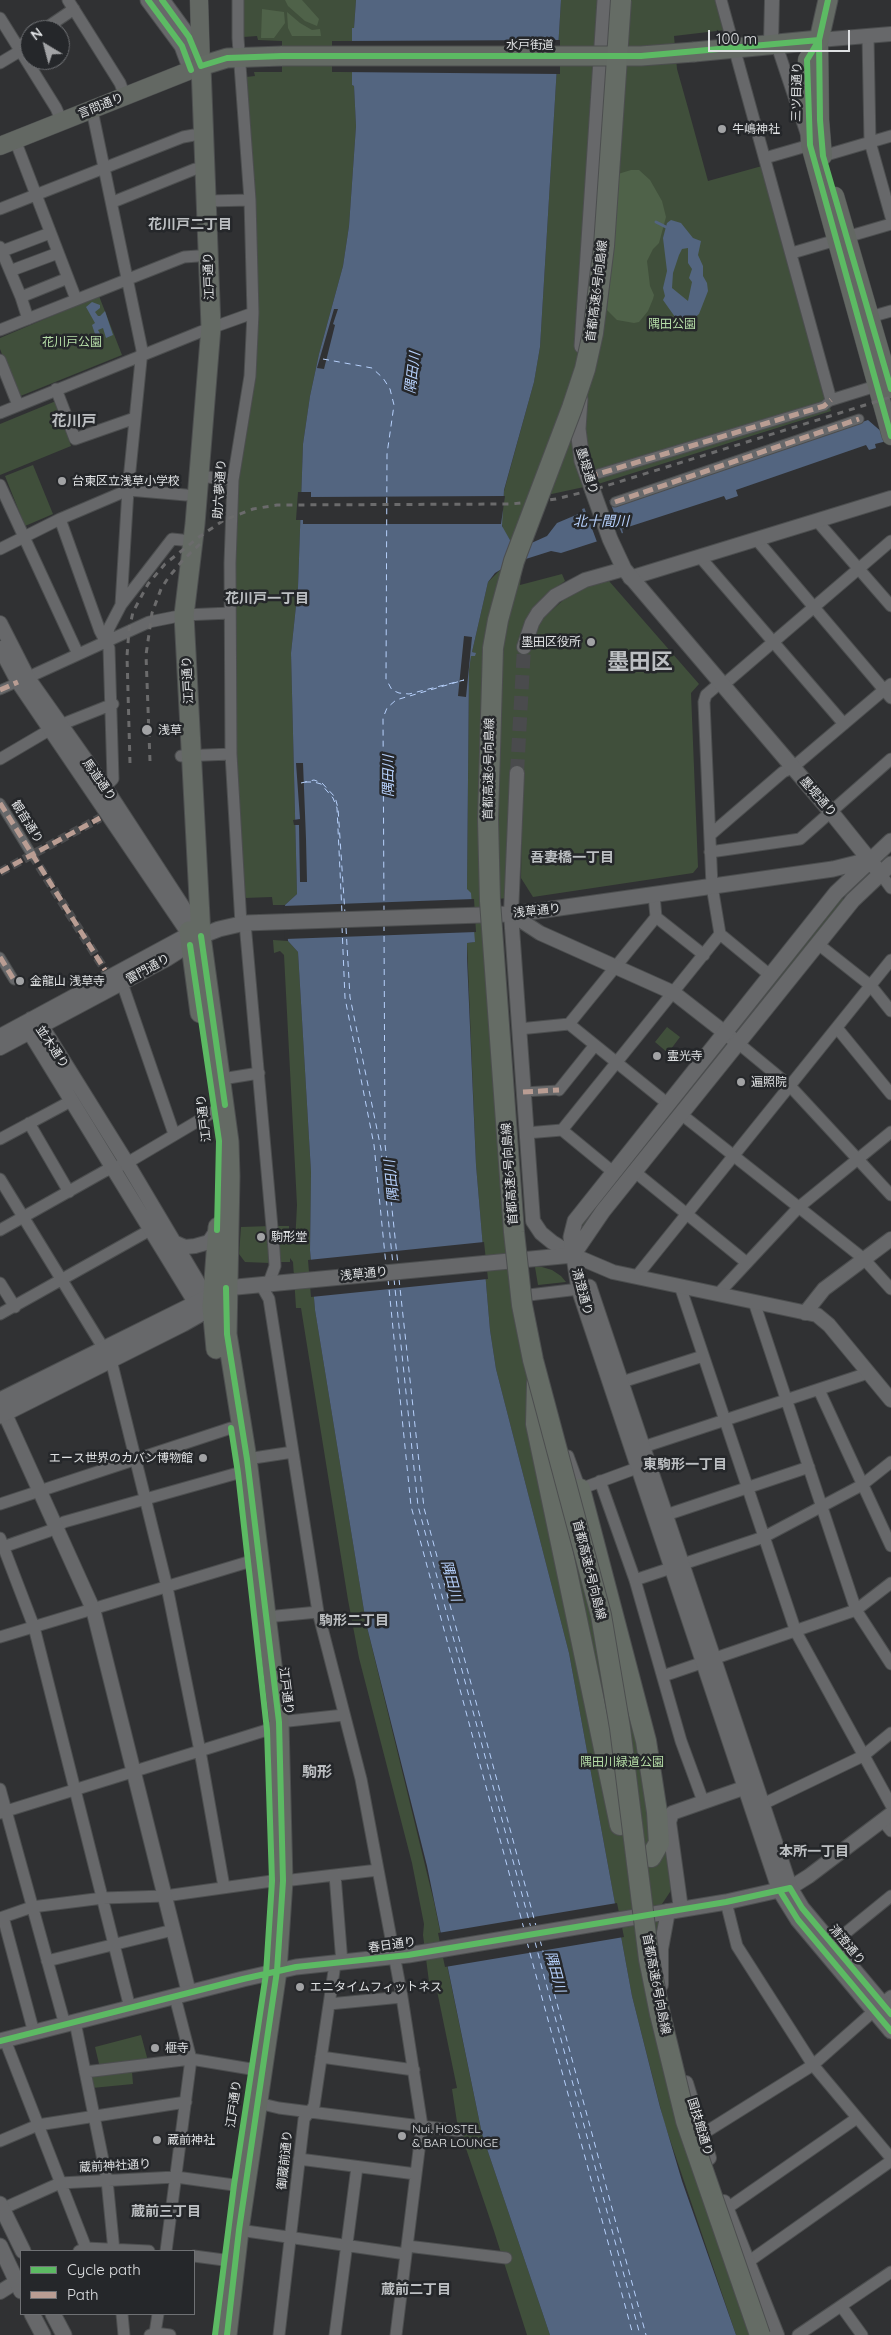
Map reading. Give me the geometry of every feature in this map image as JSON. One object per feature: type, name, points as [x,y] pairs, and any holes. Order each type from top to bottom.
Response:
[{"type":"highway","name":"首都高速6号向島線","points":[[609,0],[587,298],[572,368],[561,403],[502,557],[486,618],[479,678],[477,819],[479,901],[502,1232],[510,1306],[522,1362],[584,1592],[608,1730],[639,1971],[661,2070],[692,2177],[748,2335]]},
{"type":"highway","name":"首都高速6号向島線","points":[[621,0],[599,300],[585,369],[514,561],[498,620],[491,679],[488,819],[496,984],[514,1232],[522,1305],[533,1360],[601,1616],[620,1728],[649,1959],[686,2121],[760,2335]]},
{"type":"highway","points":[[819,40],[828,0]]},
{"type":"highway","name":"水戸街道","points":[[196,61],[282,56],[641,56],[819,40]]},
{"type":"highway","name":"江戸通り","points":[[196,61],[195,169],[198,256],[205,329],[182,540],[180,616],[194,939],[230,1176],[216,1299]]},
{"type":"highway","name":"江戸通り","points":[[180,616],[199,476],[205,329],[207,201],[196,61]]},
{"type":"highway","name":"江戸通り","points":[[186,756],[188,913],[222,1079],[216,1299]]},
{"type":"highway","points":[[216,1299],[221,1340]]},
{"type":"highway","name":"江戸通り","points":[[221,1340],[231,1428],[242,1466]]},
{"type":"highway","name":"江戸通り","points":[[221,1340],[242,1466],[273,1726]]},
{"type":"highway","points":[[538,1354],[536,1424],[620,1825]]},
{"type":"highway","points":[[580,1489],[646,1741],[657,1812],[648,1913],[649,1959]]},
{"type":"highway","name":"江戸通り","points":[[227,2335],[239,2230],[258,2103],[278,1881],[273,1726],[266,1617],[254,1561]]},
{"type":"highway","name":"江戸通り","points":[[215,2335],[251,2069],[271,1973]]},
{"type":"main road","points":[[148,0],[182,46],[196,61]]},
{"type":"main road","points":[[162,0],[196,61]]},
{"type":"main road","points":[[196,61],[199,0]]},
{"type":"main road","name":"墨堤通り","points":[[604,0],[578,429],[579,447],[588,477],[610,539],[627,573],[870,859],[886,869]]},
{"type":"main road","name":"三ツ目通り","points":[[819,40],[820,120],[816,150],[887,388]]},
{"type":"main road","name":"言問通り","points":[[7,143],[125,96],[196,61]]},
{"type":"main road","name":"三ツ目通り","points":[[841,238],[870,317],[887,388],[886,417],[891,436]]},
{"type":"main road","name":"浅草通り","points":[[1,1408],[216,1299],[264,1285],[521,1258],[573,1255],[571,1237],[574,1222],[836,893],[870,859],[891,842]]},
{"type":"main road","name":"浅草通り","points":[[194,939],[243,924],[511,914],[833,869],[870,859]]},
{"type":"main road","points":[[573,1255],[603,1211],[853,900],[886,869]]},
{"type":"main road","name":"清澄通り","points":[[573,1255],[579,1289],[638,1448],[785,1889],[798,1920],[885,2006]]},
{"type":"main road","name":"清澄通り","points":[[573,1255],[588,1285],[622,1382],[638,1448]]},
{"type":"main road","name":"清澄通り","points":[[644,1466],[666,1516],[677,1566]]},
{"type":"main road","name":"清澄通り","points":[[750,1786],[763,1804],[785,1889],[885,2006],[891,2031]]},
{"type":"main road","name":"春日通り","points":[[2,2041],[271,1973],[394,1957],[726,1902],[785,1889]]},
{"type":"main road","points":[[1,2206],[23,2250]]},
{"type":"main road","points":[[0,2246],[20,2284]]},
{"type":"main road","points":[[33,2315],[43,2335]]},
{"type":"main road","points":[[54,2315],[64,2335]]},
{"type":"street","name":"助六夢通り","points":[[238,0],[250,200],[253,313],[250,376],[233,480],[230,613],[232,754],[243,924],[259,1073],[275,1262],[264,1285]]},
{"type":"street","points":[[721,0],[831,400]]},
{"type":"street","points":[[772,0],[774,43],[816,150]]},
{"type":"street","points":[[54,20],[71,5],[120,83],[125,96]]},
{"type":"street","points":[[0,18],[56,108],[62,122]]},
{"type":"street","points":[[819,40],[891,33]]},
{"type":"street","points":[[868,36],[870,142],[891,216]]},
{"type":"street","points":[[0,63],[19,49]]},
{"type":"street","points":[[92,110],[106,167],[142,355],[128,490],[121,605]]},
{"type":"street","points":[[0,209],[183,137],[194,135]]},
{"type":"street","points":[[765,158],[870,142],[891,136]]},
{"type":"street","points":[[7,143],[36,195],[76,298]]},
{"type":"street","points":[[113,202],[195,169]]},
{"type":"street","points":[[207,201],[250,200]]},
{"type":"street","points":[[792,253],[891,224]]},
{"type":"street","points":[[28,319],[1,250],[50,233]]},
{"type":"street","points":[[10,271],[58,253]]},
{"type":"street","points":[[0,330],[76,298],[184,257],[198,256]]},
{"type":"street","points":[[21,297],[68,278]]},
{"type":"street","points":[[870,317],[891,311]]},
{"type":"street","points":[[0,412],[205,329],[253,313]]},
{"type":"street","points":[[0,360],[18,405]]},
{"type":"street","points":[[588,477],[824,406],[831,400],[887,388]]},
{"type":"street","points":[[56,389],[75,439],[135,418]]},
{"type":"street","points":[[615,502],[858,419]]},
{"type":"street","points":[[199,476],[233,480]]},
{"type":"street","points":[[0,485],[78,654]]},
{"type":"street","points":[[0,549],[60,519],[128,490],[186,495]]},
{"type":"street","points":[[524,646],[535,618],[555,596],[585,580],[700,557],[891,498]]},
{"type":"street","points":[[60,519],[100,631],[110,648],[113,778],[105,787]]},
{"type":"street","points":[[817,521],[891,606]]},
{"type":"street","points":[[106,641],[109,628],[121,605],[172,540],[182,540]]},
{"type":"street","points":[[710,835],[783,772],[792,768],[844,724],[889,690],[814,608],[756,540]]},
{"type":"street","points":[[771,976],[720,934],[712,886],[704,702],[706,695],[814,608],[891,541]]},
{"type":"street","points":[[700,557],[844,724]]},
{"type":"street","points":[[0,690],[149,622],[180,616],[230,613]]},
{"type":"street","name":"馬道通り","points":[[0,623],[23,680]]},
{"type":"street","name":"馬道通り","points":[[0,648],[56,727],[194,939]]},
{"type":"street","points":[[0,759],[56,727],[112,704]]},
{"type":"street","name":"馬道通り","points":[[56,727],[105,787],[188,913]]},
{"type":"street","points":[[186,756],[232,754]]},
{"type":"street","points":[[710,852],[800,839],[891,759]]},
{"type":"street","points":[[517,773],[511,914],[533,1221],[547,1238],[573,1255],[613,1272],[817,1315],[829,1325],[868,1373],[889,1395]]},
{"type":"street","name":"観音通り","points":[[0,803],[32,855]]},
{"type":"street","points":[[886,869],[891,888]]},
{"type":"street","points":[[519,1029],[569,1024],[656,917],[654,895]]},
{"type":"street","points":[[511,914],[540,933],[674,993],[790,1086],[891,1194]]},
{"type":"street","points":[[656,917],[704,955]]},
{"type":"street","points":[[562,1130],[720,934]]},
{"type":"street","name":"雷門通り","points":[[0,1036],[34,1026],[122,983],[194,939]]},
{"type":"street","name":"雷門通り","points":[[0,1048],[34,1026],[194,939]]},
{"type":"street","points":[[818,944],[871,986],[891,1011]]},
{"type":"street","points":[[0,958],[14,980]]},
{"type":"street","points":[[636,1276],[891,960]]},
{"type":"street","points":[[122,983],[174,1134]]},
{"type":"street","points":[[569,1024],[668,1104]]},
{"type":"street","name":"並木通り","points":[[34,1026],[71,1101],[150,1230],[175,1252],[216,1299]]},
{"type":"street","name":"並木通り","points":[[34,1026],[127,1163],[175,1252]]},
{"type":"street","points":[[837,1028],[891,1094]]},
{"type":"street","points":[[523,1092],[559,1090],[595,1045]]},
{"type":"street","points":[[222,1079],[259,1073]]},
{"type":"street","points":[[0,1139],[71,1101]]},
{"type":"street","points":[[0,1230],[112,1168],[127,1163],[220,1108]]},
{"type":"street","points":[[681,1114],[864,1259],[891,1289]]},
{"type":"street","points":[[29,1123],[69,1192]]},
{"type":"street","points":[[526,1133],[562,1130],[613,1172]]},
{"type":"street","points":[[718,1294],[799,1207],[891,1132]]},
{"type":"street","points":[[635,1172],[748,1263]]},
{"type":"street","points":[[0,1180],[107,1355],[136,1459],[166,1587],[200,1751],[224,1887]]},
{"type":"street","points":[[0,1314],[150,1230]]},
{"type":"street","points":[[175,1252],[185,1247],[209,1242],[217,1230]]},
{"type":"street","points":[[805,1313],[824,1289],[891,1239]]},
{"type":"street","points":[[521,1258],[547,1396],[580,1489],[644,1466]]},
{"type":"street","points":[[0,1283],[15,1307]]},
{"type":"street","points":[[264,1285],[269,1299],[318,1612],[360,1778],[402,1997],[422,2126],[396,2335]]},
{"type":"street","points":[[680,1286],[796,1632],[891,1805]]},
{"type":"street","points":[[529,1295],[579,1289]]},
{"type":"street","points":[[754,1302],[856,1610],[891,1664]]},
{"type":"street","points":[[622,1382],[703,1356]]},
{"type":"street","points":[[638,1448],[868,1373]]},
{"type":"street","points":[[820,1390],[891,1546]]},
{"type":"street","points":[[1,1408],[93,1609],[173,1930],[191,2059],[166,2250]]},
{"type":"street","points":[[0,1504],[231,1428]]},
{"type":"street","points":[[130,2008],[34,1627],[1,1545],[56,1527],[64,1522],[146,1500],[242,1466],[292,1452]]},
{"type":"street","points":[[635,1580],[764,1537],[862,1485],[891,1462]]},
{"type":"street","points":[[666,1516],[808,1467]]},
{"type":"street","points":[[600,1481],[635,1580],[681,1740],[703,1801]]},
{"type":"street","points":[[0,1637],[254,1561]]},
{"type":"street","points":[[663,1676],[856,1610],[891,1583]]},
{"type":"street","points":[[266,1617],[318,1612]]},
{"type":"street","points":[[3,1812],[133,1773],[273,1726],[344,1715]]},
{"type":"street","points":[[763,1804],[863,1756],[891,1733]]},
{"type":"street","name":"国技館通り","points":[[750,1786],[675,1810],[670,1818],[674,1910],[661,1949],[660,1980],[670,2025],[726,2209],[777,2335]]},
{"type":"street","points":[[0,1789],[3,1812],[47,1961],[86,2072],[107,2180],[114,2250]]},
{"type":"street","name":"春日通り","points":[[785,1889],[809,1876],[888,1822]]},
{"type":"street","points":[[34,2033],[2,1917],[32,1907],[103,1898],[165,1896],[224,1887],[378,1870]]},
{"type":"street","name":"御蔵前通り","points":[[279,2335],[304,2119],[314,2106],[329,2004],[338,1963],[335,1875]]},
{"type":"street","points":[[832,1944],[889,1901]]},
{"type":"street","points":[[726,1902],[737,1946],[814,2066],[891,2159],[748,2262]]},
{"type":"street","points":[[47,1961],[173,1930]]},
{"type":"street","points":[[329,2004],[402,1997]]},
{"type":"street","points":[[702,2135],[814,2066],[885,2006]]},
{"type":"street","points":[[2,2041],[38,2125],[82,2250]]},
{"type":"street","points":[[321,2056],[414,2070]]},
{"type":"street","points":[[86,2072],[191,2059],[251,2069]]},
{"type":"street","points":[[0,2141],[38,2125],[186,2102]]},
{"type":"street","points":[[258,2103],[310,2112],[460,2130]]},
{"type":"street","points":[[726,2209],[858,2118]]},
{"type":"street","points":[[299,2159],[416,2174]]},
{"type":"street","points":[[335,2335],[357,2167]]},
{"type":"street","name":"蔵前神社通り","points":[[1,2206],[60,2183],[176,2177],[234,2185]]},
{"type":"street","points":[[239,2230],[346,2245],[506,2258]]},
{"type":"street","points":[[195,2256],[224,2260]]},
{"type":"street","points":[[798,2335],[891,2272]]},
{"type":"street","points":[[0,2292],[20,2284]]},
{"type":"street","points":[[841,2306],[862,2335]]},
{"type":"street","points":[[122,2315],[124,2335]]},
{"type":"street","points":[[158,2315],[153,2334],[170,2335]]},
{"type":"green space","points":[[241,0],[356,0],[354,28],[352,28],[352,85],[354,86],[356,126],[349,226],[343,266],[319,354],[310,396],[303,444],[298,587],[291,653],[297,894],[285,905],[273,905],[272,897],[244,898],[236,795],[234,506],[254,369],[246,77],[255,76],[254,72],[282,72],[282,41],[258,40],[257,36],[243,37]],"holes":[[[332,41],[343,41],[344,72],[332,72]]]},
{"type":"green space","points":[[285,0],[302,0],[319,19],[317,26],[305,21],[288,6]]},
{"type":"green space","name":"隅田公園","points":[[561,0],[717,0],[725,30],[674,36],[677,69],[708,181],[762,166],[831,411],[598,484],[547,495],[515,543],[510,540],[503,529],[501,520],[504,491],[534,382],[540,347]]},
{"type":"green space","points":[[262,9],[284,12],[285,23],[274,38],[261,38]]},
{"type":"green space","points":[[287,12],[312,30],[320,29],[321,36],[292,36],[288,28]]},
{"type":"green space","points":[[639,170],[650,180],[662,201],[666,217],[659,243],[653,249],[647,261],[650,286],[654,295],[653,299],[648,311],[639,322],[634,323],[617,320],[607,310],[618,174]]},
{"type":"green space","name":"花川戸公園","points":[[99,296],[122,355],[18,397],[0,349],[0,338]]},
{"type":"green space","points":[[56,401],[71,446],[0,475],[0,424]]},
{"type":"green space","points":[[33,465],[53,514],[25,526],[5,476]]},
{"type":"green space","name":"隅田川緑道公園","points":[[523,559],[520,585],[562,574],[565,581],[543,597],[532,611],[517,644],[530,647],[542,619],[569,595],[589,585],[609,581],[699,684],[691,693],[698,867],[693,873],[533,897],[521,878],[522,809],[506,898],[499,899],[524,1230],[525,1278],[534,1336],[647,1731],[672,1884],[670,1892],[662,1904],[658,1944],[669,2031],[765,2335],[736,2335],[664,2122],[632,1996],[569,1653],[496,1369],[490,1330],[476,1165],[467,943],[474,942],[467,889],[469,670],[471,655],[475,653],[472,652],[488,582],[501,569]]},
{"type":"green space","points":[[842,898],[846,900],[742,1028],[740,1026]]},
{"type":"green space","points":[[273,940],[288,941],[298,952],[311,1172],[310,1250],[315,1310],[366,1623],[434,1902],[482,2134],[550,2335],[527,2335],[457,2122],[452,2089],[457,2088],[435,1981],[429,1982],[423,1935],[424,1924],[412,1863],[359,1658],[301,1308],[296,1308],[293,1262],[290,1258],[290,1262],[280,1262],[277,1226],[289,1226],[289,1243],[295,1244],[297,1205],[284,955],[280,951],[274,953]]},
{"type":"green space","points":[[667,1027],[680,1037],[668,1053],[655,1042]]},
{"type":"green space","points":[[726,1044],[585,1226],[582,1225],[585,1219]]},
{"type":"green space","points":[[271,1226],[270,1263],[245,1262],[239,1254],[241,1227]]},
{"type":"green space","points":[[535,1267],[552,1270],[566,1282],[538,1285]]},
{"type":"green space","points":[[141,2035],[148,2061],[100,2068],[95,2047]]},
{"type":"green space","points":[[132,2072],[133,2084],[92,2088],[91,2077]]},
{"type":"water","points":[[356,0],[561,0],[540,347],[534,382],[504,490],[502,526],[510,540],[527,545],[547,536],[557,523],[583,512],[582,509],[613,499],[616,505],[868,420],[891,440],[875,444],[876,448],[869,450],[866,445],[736,490],[738,496],[726,500],[724,496],[622,529],[623,533],[561,553],[551,551],[510,564],[495,573],[488,582],[472,652],[476,653],[475,656],[471,656],[469,670],[467,889],[471,893],[475,942],[467,943],[467,958],[476,1165],[490,1330],[496,1369],[569,1653],[632,1996],[660,2107],[682,2181],[736,2335],[550,2335],[482,2134],[427,1866],[366,1623],[315,1310],[310,1250],[311,1172],[298,952],[288,941],[285,905],[297,894],[291,653],[298,587],[303,444],[310,396],[319,354],[343,266],[349,226],[356,126],[354,86],[352,85],[352,28],[354,28]]},
{"type":"water","points":[[671,220],[681,223],[693,238],[701,241],[698,255],[703,266],[703,276],[707,283],[708,291],[699,314],[693,319],[686,321],[675,317],[663,300],[665,296],[663,288],[667,271],[663,238],[667,223]],"holes":[[[688,248],[688,263],[692,269],[689,278],[692,282],[688,301],[672,288],[673,273],[682,249]]]},
{"type":"water","points":[[92,302],[100,305],[100,308],[95,312],[98,316],[105,311],[113,335],[106,338],[103,328],[98,330],[103,339],[96,337],[92,325],[95,323],[86,307]]},
{"type":"pier","points":[[560,40],[560,74],[340,72],[340,41]]},
{"type":"pier","points":[[334,309],[338,309],[324,369],[317,368]]},
{"type":"pier","points":[[298,492],[311,492],[311,497],[505,496],[501,524],[303,524],[303,520],[296,520]]},
{"type":"pier","points":[[609,499],[622,534],[597,542],[584,507]]},
{"type":"pier","points":[[464,636],[472,637],[466,697],[458,696]]},
{"type":"pier","points":[[296,763],[303,763],[307,882],[300,882],[299,825],[294,825],[293,820],[300,819]]},
{"type":"pier","points":[[474,899],[476,932],[285,939],[283,906]]},
{"type":"pier","points":[[484,1242],[488,1279],[311,1297],[308,1260]]},
{"type":"pier","points":[[617,1903],[624,1937],[445,1967],[438,1933]]},
{"type":"waterway","points":[[656,222],[666,227]]},
{"type":"ferry route","points":[[323,359],[372,368],[383,378],[390,389],[394,405],[387,454],[386,679],[392,690],[409,694],[464,680],[396,700],[387,708],[383,718],[384,911]]},
{"type":"ferry route","points":[[301,783],[314,780],[322,783],[335,797],[338,808],[345,914]]},
{"type":"ferry route","points":[[305,782],[321,784],[333,798],[337,808],[342,913]]},
{"type":"ferry route","points":[[384,925],[385,1144],[398,1265]]},
{"type":"ferry route","points":[[342,927],[345,998],[374,1145],[386,1265]]},
{"type":"ferry route","points":[[346,928],[350,997],[381,1149],[393,1265]]},
{"type":"ferry route","points":[[388,1279],[411,1506],[524,1929]]},
{"type":"ferry route","points":[[394,1279],[418,1506],[531,1928]]},
{"type":"ferry route","points":[[399,1279],[424,1508],[536,1926]]},
{"type":"ferry route","points":[[540,1940],[646,2335]]},
{"type":"ferry route","points":[[527,1942],[633,2335]]},
{"type":"ferry route","points":[[535,1942],[640,2335]]},
{"type":"tunnel","points":[[517,773],[524,647]]},
{"type":"tunnel","points":[[0,872],[100,818]]},
{"type":"tunnel","points":[[32,855],[105,970]]},
{"type":"railway","points":[[130,763],[127,656],[129,630],[133,612],[148,584],[165,564],[224,520],[253,509],[277,505],[511,504],[556,499],[596,489],[891,397]]},
{"type":"railway","points":[[150,761],[146,655],[152,613],[161,589],[168,578],[200,544]]},
{"type":"marked path","points":[[588,477],[824,406],[831,400]]},
{"type":"marked path","points":[[615,502],[859,419]]},
{"type":"marked path","points":[[0,690],[18,682]]},
{"type":"marked path","points":[[0,803],[105,970]]},
{"type":"marked path","points":[[0,872],[100,818]]},
{"type":"marked path","points":[[0,957],[14,980]]},
{"type":"marked path","points":[[523,1092],[559,1090]]},
{"type":"cycle path","points":[[148,0],[182,46],[191,70]]},
{"type":"cycle path","points":[[162,0],[189,37],[201,66],[227,58],[282,56],[641,56],[819,40]]},
{"type":"cycle path","points":[[828,0],[819,40],[820,120],[823,156],[891,389]]},
{"type":"cycle path","points":[[819,40],[807,60],[810,145],[891,436]]},
{"type":"cycle path","points":[[201,936],[225,1105]]},
{"type":"cycle path","points":[[190,945],[219,1141],[217,1230]]},
{"type":"cycle path","points":[[226,1288],[227,1334],[247,1459],[279,1722],[283,1881],[277,1971],[239,2230],[227,2335]]},
{"type":"cycle path","points":[[215,2335],[234,2185],[266,1974],[272,1881],[267,1730],[238,1473],[231,1428]]},
{"type":"cycle path","points":[[0,2041],[296,1967],[408,1955],[726,1902],[790,1888],[802,1908],[891,2014]]},
{"type":"cycle path","points":[[780,1891],[798,1920],[891,2031]]},
{"type":"place","name":"牛嶋神社","points":[[722,129]]},
{"type":"place","name":"台東区立浅草小学校","points":[[62,481]]},
{"type":"place","name":"墨田区役所","points":[[591,642]]},
{"type":"place","name":"浅草","points":[[147,730]]},
{"type":"place","name":"金龍山 浅草寺","points":[[20,981]]},
{"type":"place","name":"霊光寺","points":[[657,1056]]},
{"type":"place","name":"遍照院","points":[[741,1082]]},
{"type":"place","name":"駒形堂","points":[[261,1237]]},
{"type":"place","name":"エース世界のカバン博物館","points":[[203,1458]]},
{"type":"place","name":"エニタイムフィットネス","points":[[300,1987]]},
{"type":"place","name":"榧寺","points":[[155,2048]]},
{"type":"place","name":"Nui. HOSTEL & BAR LOUNGE","points":[[402,2136]]},
{"type":"place","name":"蔵前神社","points":[[157,2140]]},
{"type":"district","name":"花川戸二丁目","points":[[190,225]]},
{"type":"district","name":"花川戸","points":[[74,421]]},
{"type":"district","name":"花川戸一丁目","points":[[267,599]]},
{"type":"district","name":"墨田区","points":[[640,662]]},
{"type":"district","name":"吾妻橋一丁目","points":[[572,858]]},
{"type":"district","name":"東駒形一丁目","points":[[685,1465]]},
{"type":"district","name":"駒形二丁目","points":[[354,1621]]},
{"type":"district","name":"駒形","points":[[317,1772]]},
{"type":"district","name":"本所一丁目","points":[[814,1852]]},
{"type":"district","name":"蔵前三丁目","points":[[166,2212]]},
{"type":"district","name":"蔵前二丁目","points":[[416,2290]]},
{"type":"water label","name":"隅田川","points":[[413,373]]},
{"type":"water label","name":"北十間川","points":[[601,522]]},
{"type":"water label","name":"隅田川","points":[[389,776]]},
{"type":"water label","name":"隅田川","points":[[392,1181]]},
{"type":"water label","name":"隅田川","points":[[451,1581]]},
{"type":"water label","name":"隅田川","points":[[555,1972]]}]
